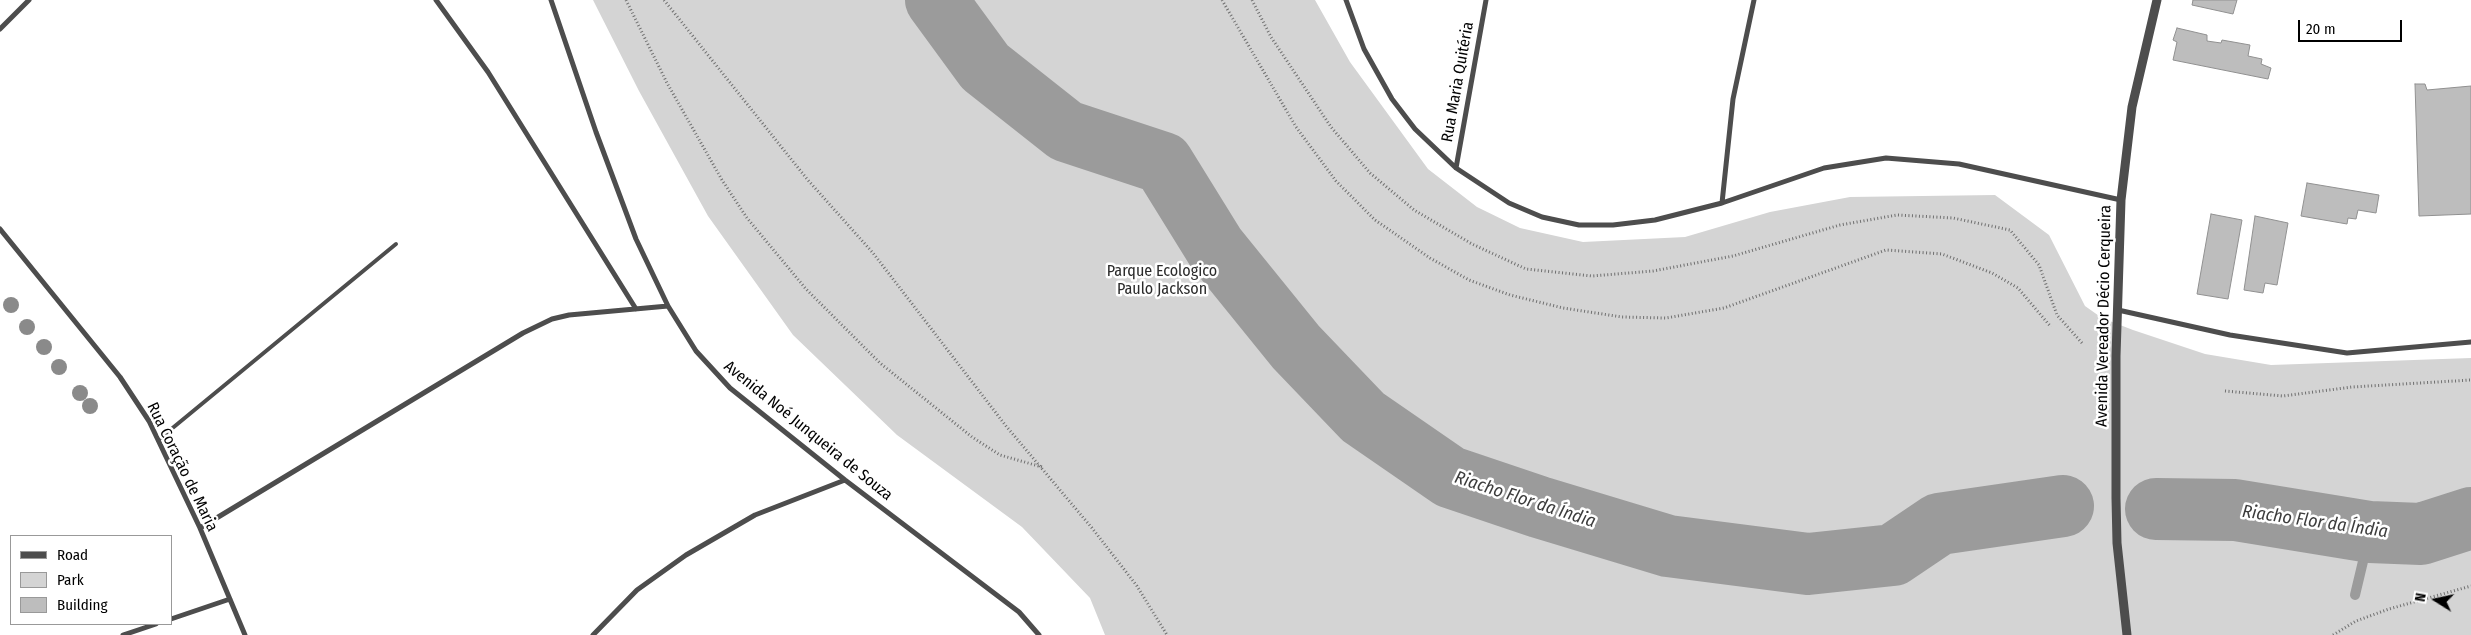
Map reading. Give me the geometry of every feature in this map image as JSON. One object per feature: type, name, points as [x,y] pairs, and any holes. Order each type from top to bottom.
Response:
[{"type":"street","points":[[0,29],[29,0]]},
{"type":"street","points":[[436,0],[488,72],[636,309]]},
{"type":"street","name":"Avenida Noé Junqueira de Souza","points":[[552,0],[596,132],[636,239],[668,306],[696,351],[730,388],[845,480],[1020,612],[1039,635]]},
{"type":"street","points":[[1346,0],[1364,49],[1392,99],[1415,129],[1456,168],[1509,203],[1542,217],[1579,225],[1613,225],[1655,220],[1722,203],[1824,168],[1886,158],[1959,164],[2121,200]]},
{"type":"street","name":"Rua Maria Quitéria","points":[[1456,168],[1486,0]]},
{"type":"street","points":[[1722,203],[1733,98],[1754,0]]},
{"type":"street","name":"Avenida Vereador Décio Cerqueira","points":[[2127,635],[2116,534],[2121,200],[2132,107],[2157,0]]},
{"type":"street","name":"Rua Coração de Maria","points":[[0,229],[120,377],[149,421],[200,528],[245,635]]},
{"type":"street","points":[[200,528],[523,333],[552,319],[569,315],[668,306]]},
{"type":"street","points":[[2118,310],[2230,335],[2347,352],[2471,342]]},
{"type":"street","points":[[593,635],[637,590],[686,555],[755,515],[845,480]]},
{"type":"street","points":[[172,619],[230,599]]},
{"type":"street","points":[[123,635],[153,625]]},
{"type":"lane","points":[[158,440],[396,244]]},
{"type":"path","points":[[626,0],[668,83],[722,180],[747,218],[806,289],[880,363],[972,437],[1000,455],[1042,467]]},
{"type":"path","points":[[664,0],[807,179],[873,254],[1006,426],[1042,467],[1137,586],[1167,635]]},
{"type":"path","points":[[2225,392],[2283,396],[2362,386],[2471,380]]},
{"type":"path","points":[[2333,635],[2356,621],[2389,609],[2471,586]]},
{"type":"green space","name":"Parque Ecologico Paulo Jackson","points":[[593,0],[1315,0],[1350,62],[1428,169],[1477,207],[1520,228],[1583,242],[1685,237],[1770,212],[1850,197],[1995,195],[2049,235],[2085,306],[2102,318],[2133,330],[2205,354],[2271,365],[2471,358],[2471,635],[1105,635],[1090,598],[1022,527],[897,435],[793,335],[708,216],[639,91]]},
{"type":"building","points":[[2193,0],[2237,0],[2233,14],[2192,5]]},
{"type":"building","points":[[2177,28],[2207,35],[2207,41],[2221,43],[2222,40],[2250,45],[2248,56],[2262,59],[2261,64],[2271,68],[2268,79],[2173,60],[2177,42],[2173,40]]},
{"type":"building","points":[[2415,84],[2425,84],[2427,90],[2471,86],[2471,214],[2419,216]]},
{"type":"building","points":[[2307,183],[2379,195],[2376,213],[2358,210],[2356,219],[2348,218],[2347,224],[2301,216]]},
{"type":"building","points":[[2211,214],[2242,220],[2228,299],[2197,294]]},
{"type":"building","points":[[2255,216],[2288,223],[2277,285],[2265,283],[2263,293],[2244,290]]},
{"type":"waterway","name":"Riacho Flor da Índia","points":[[936,0],[985,67],[1066,131],[1163,163],[1215,247],[1296,347],[1363,417],[1450,477],[1539,507],[1668,546],[1808,564],[1893,555],[1939,524],[2063,506]]},
{"type":"waterway","name":"Riacho Flor da Índia","points":[[2156,509],[2235,510],[2370,532],[2421,534],[2471,518]]},
{"type":"waterway","points":[[2355,595],[2370,532]]}]
